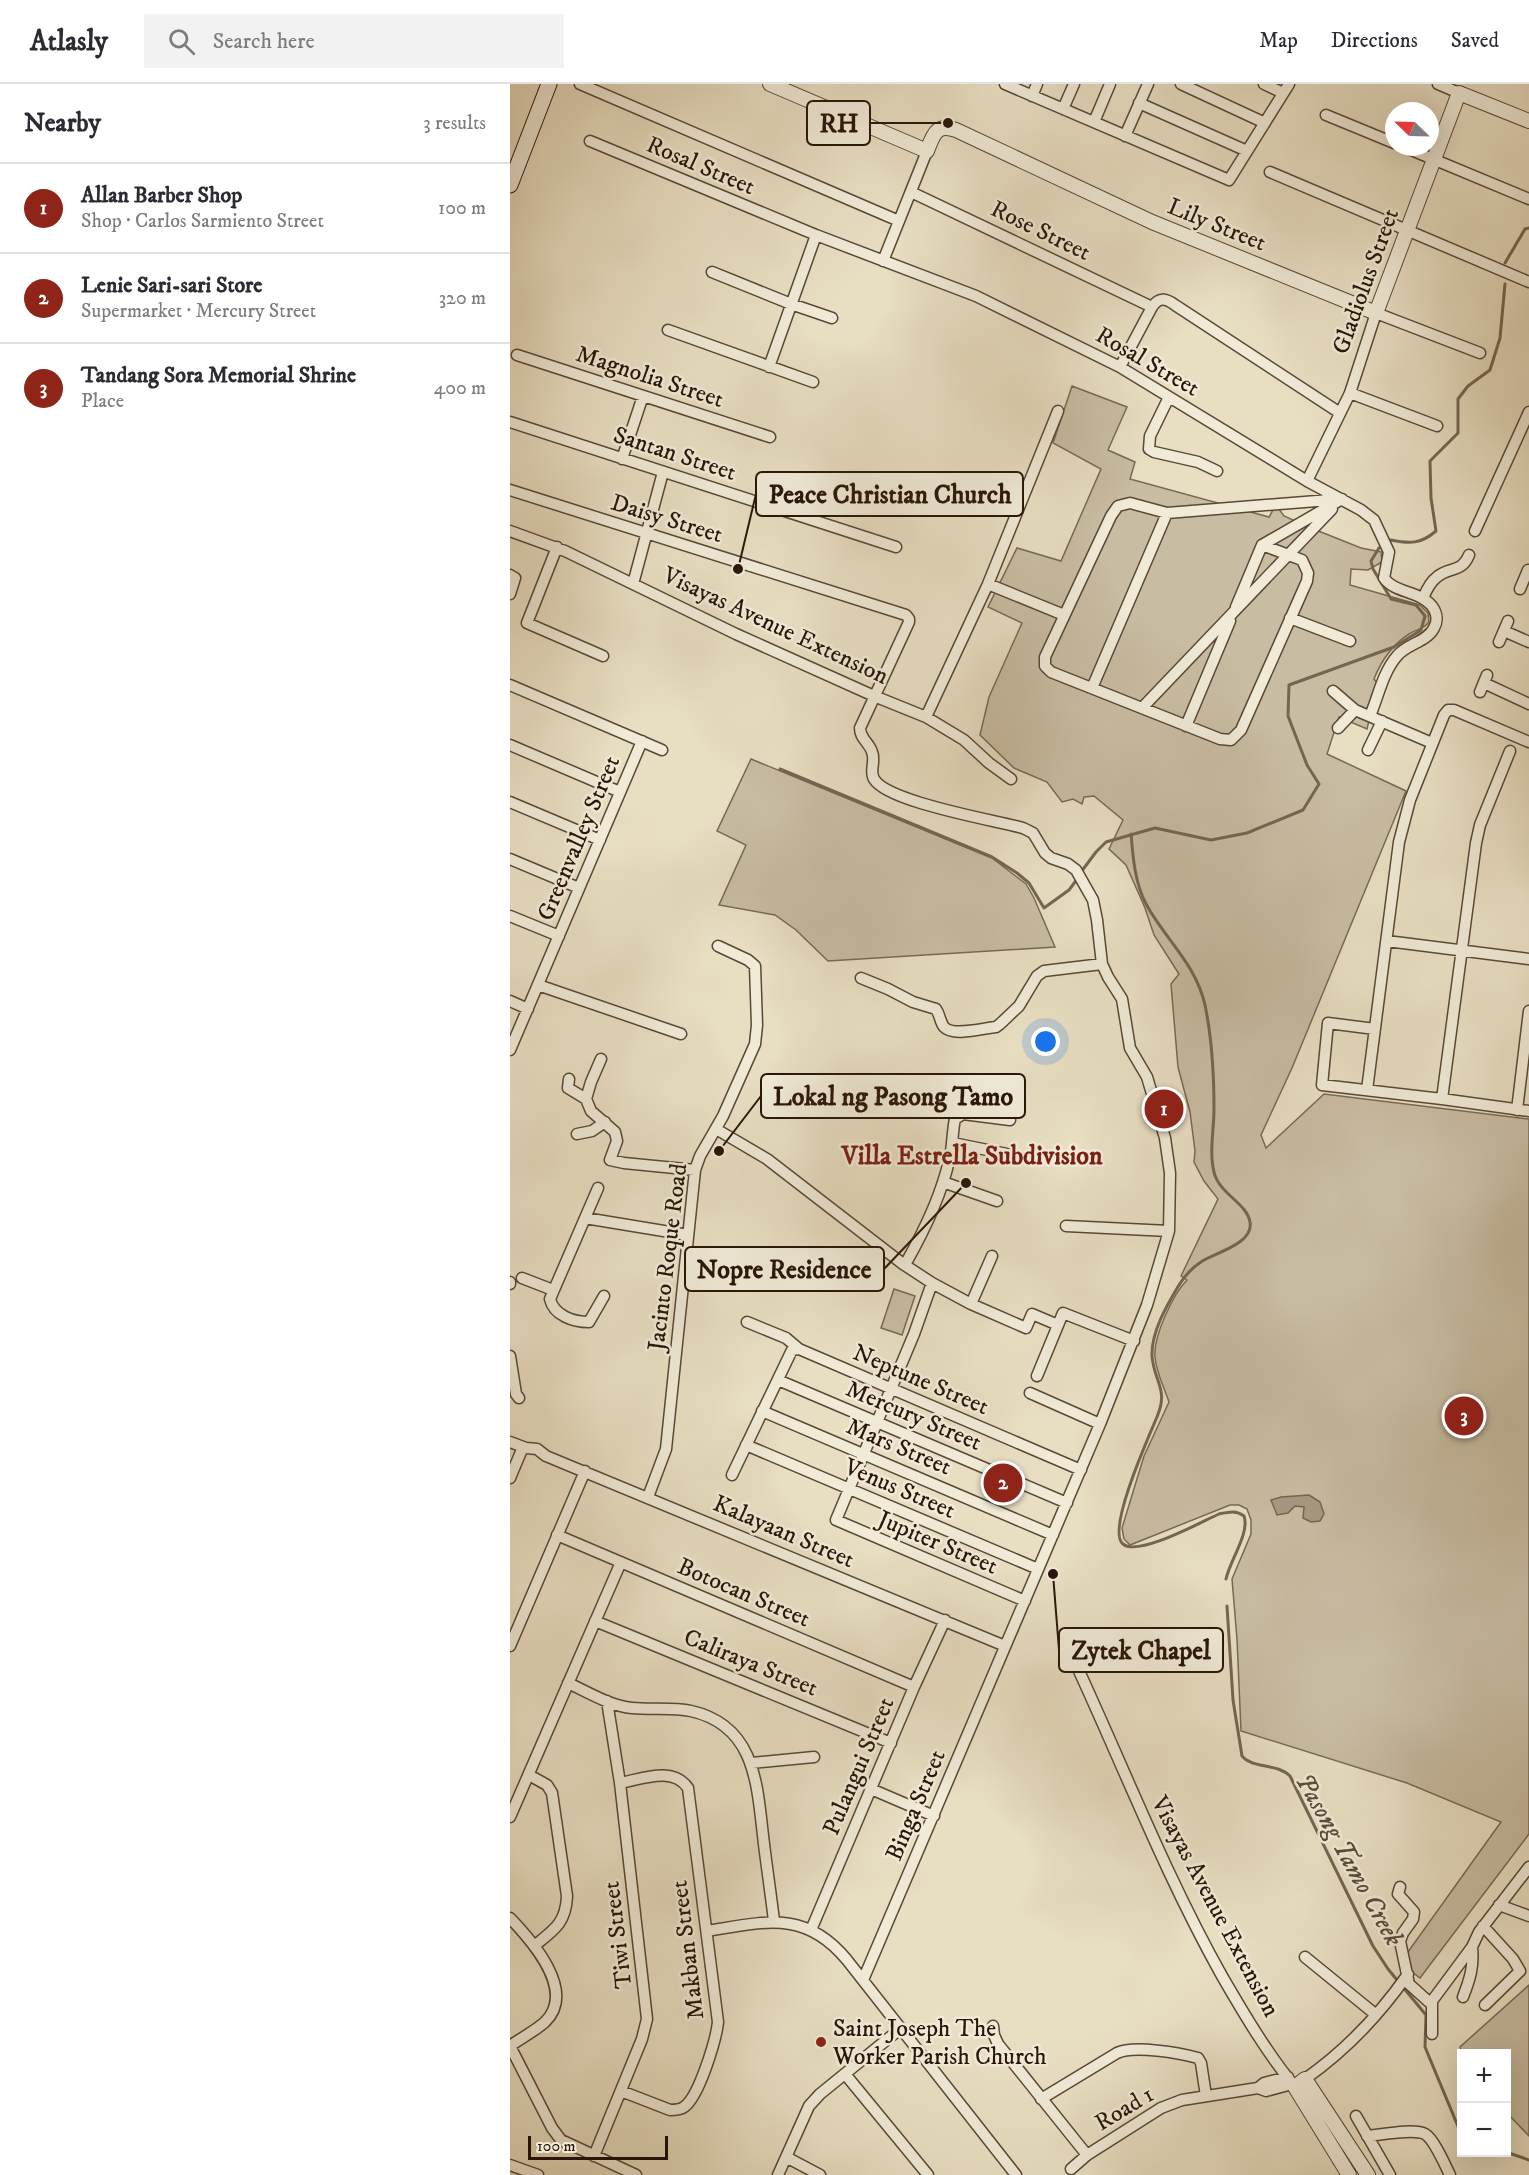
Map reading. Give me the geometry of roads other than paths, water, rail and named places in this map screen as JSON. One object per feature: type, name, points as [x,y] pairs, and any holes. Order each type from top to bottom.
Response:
[{"type":"main road","points":[[510,185],[549,84]]},
{"type":"street","points":[[580,84],[899,221]]},
{"type":"street","points":[[770,84],[927,151],[883,261]]},
{"type":"street","points":[[1005,84],[1228,180],[1286,88],[1264,84]]},
{"type":"street","points":[[1032,96],[1037,84]]},
{"type":"street","points":[[1063,109],[1074,84]]},
{"type":"street","points":[[1094,122],[1110,84]]},
{"type":"street","points":[[1125,135],[1148,84]]},
{"type":"street","points":[[1181,84],[1265,123]]},
{"type":"street","points":[[1438,84],[1529,121]]},
{"type":"street","name":"Gladiolus Street","points":[[1307,480],[1350,393],[1376,313],[1459,93]]},
{"type":"street","points":[[1139,103],[1247,151]]},
{"type":"street","points":[[1326,115],[1385,139]]},
{"type":"street","name":"Lily Street","points":[[927,151],[935,132],[941,128],[956,130],[1152,222],[1480,353]]},
{"type":"street","name":"Rosal Street","points":[[590,141],[816,235],[994,304],[1120,367],[1361,510],[1374,520],[1389,552],[1384,578],[1388,583],[1423,598]]},
{"type":"street","points":[[1426,156],[1529,199]]},
{"type":"street","points":[[1270,172],[1529,282]]},
{"type":"street","name":"Rose Street","points":[[911,192],[1152,307]]},
{"type":"street","points":[[769,367],[816,235]]},
{"type":"street","points":[[712,272],[832,318]]},
{"type":"street","points":[[1120,367],[1152,307],[1163,298],[1340,413]]},
{"type":"street","points":[[668,330],[813,382]]},
{"type":"street","name":"Magnolia Street","points":[[517,355],[770,437]]},
{"type":"street","points":[[1350,393],[1437,426]]},
{"type":"street","points":[[622,459],[643,396]]},
{"type":"street","points":[[1169,397],[1150,436],[1149,449],[1198,462],[1217,471]]},
{"type":"street","points":[[926,717],[988,584],[1058,411]]},
{"type":"street","points":[[1476,531],[1529,412]]},
{"type":"street","name":"Santan Street","points":[[510,422],[896,547]]},
{"type":"street","points":[[633,584],[663,472]]},
{"type":"street","name":"Daisy Street","points":[[510,490],[897,611],[909,619],[874,696]]},
{"type":"street","points":[[1262,544],[1302,560],[1308,573],[1307,581],[1237,736],[1231,740],[1220,740],[1051,672],[1044,666],[1045,657],[1064,615],[1114,510],[1118,506],[1130,503],[1167,513],[1342,499]]},
{"type":"street","points":[[1186,726],[1262,544],[1342,499]]},
{"type":"street","points":[[1142,708],[1342,499]]},
{"type":"street","points":[[1092,688],[1167,513]]},
{"type":"street","name":"Visayas Avenue Extension","points":[[510,531],[556,547],[735,634],[926,717],[964,740],[1011,779]]},
{"type":"street","points":[[556,547],[527,623],[603,656]]},
{"type":"street","points":[[1370,716],[1396,656],[1425,637],[1436,626],[1437,617],[1432,607],[1423,598],[1433,580],[1439,574],[1462,566],[1469,555]]},
{"type":"street","points":[[510,575],[515,578],[510,594]]},
{"type":"street","points":[[988,584],[1064,615]]},
{"type":"street","points":[[1290,618],[1350,642]]},
{"type":"street","points":[[1499,642],[1506,626],[1529,642]]},
{"type":"street","points":[[1483,683],[1529,704]]},
{"type":"street","points":[[510,685],[662,750]]},
{"type":"street","points":[[1333,692],[1354,710],[1431,745]]},
{"type":"street","points":[[861,978],[888,988],[913,1002],[936,1009],[942,1025],[956,1032],[996,1027],[1019,1006],[1037,976],[1044,971],[1102,964],[1093,900],[1076,870],[1045,853],[1033,833],[1023,828],[940,809],[879,785],[872,774],[874,759],[872,752],[860,734],[860,728],[874,696]]},
{"type":"street","points":[[1338,728],[1354,710]]},
{"type":"street","points":[[1367,1090],[1396,864],[1404,820],[1445,712],[1451,710],[1529,742]]},
{"type":"street","points":[[1368,750],[1382,721]]},
{"type":"street","name":"Greenvalley Street","points":[[510,1050],[642,741]]},
{"type":"street","points":[[510,745],[620,792]]},
{"type":"street","points":[[1442,1099],[1478,834],[1510,751]]},
{"type":"street","points":[[510,802],[600,840]]},
{"type":"street","points":[[510,859],[579,888]]},
{"type":"street","points":[[510,916],[559,936]]},
{"type":"street","points":[[1387,941],[1529,959]]},
{"type":"street","name":"Jacinto Roque Road","points":[[648,1497],[666,1449],[695,1170],[755,1044],[757,1025],[755,966],[748,960],[718,946]]},
{"type":"street","name":"Binga Street","points":[[863,1980],[1134,1341],[1160,1268],[1169,1231],[1170,1173],[1165,1138],[1147,1077],[1130,1048],[1122,999],[1102,964]]},
{"type":"street","points":[[538,985],[681,1034]]},
{"type":"street","points":[[510,1001],[528,1009]]},
{"type":"street","points":[[1517,1110],[1529,1011]]},
{"type":"street","points":[[1376,1029],[1328,1023],[1322,1085],[1529,1111]]},
{"type":"street","points":[[586,1099],[601,1059]]},
{"type":"street","points":[[569,1079],[568,1088],[586,1099],[591,1111],[615,1132],[617,1141],[610,1160],[695,1170]]},
{"type":"street","points":[[904,1088],[944,1104],[957,1117]]},
{"type":"street","points":[[903,1264],[907,1261],[925,1226],[943,1182],[953,1143],[954,1121],[963,1114],[1010,1120]]},
{"type":"street","points":[[577,1134],[592,1131],[605,1122]]},
{"type":"street","points":[[716,1129],[767,1159],[903,1264],[932,1283],[971,1304],[1026,1328],[1032,1314],[1058,1325]]},
{"type":"street","points":[[953,1143],[1007,1154]]},
{"type":"street","points":[[943,1182],[997,1201]]},
{"type":"street","points":[[598,1188],[550,1299],[552,1307],[558,1312],[580,1322],[589,1322],[604,1296]]},
{"type":"street","points":[[585,1218],[688,1235]]},
{"type":"street","points":[[1066,1226],[1169,1231]]},
{"type":"street","points":[[971,1304],[992,1256]]},
{"type":"street","points":[[522,1278],[553,1290]]},
{"type":"street","points":[[848,1488],[914,1334],[932,1283]]},
{"type":"street","points":[[1037,1376],[1063,1313],[1134,1341]]},
{"type":"street","name":"Neptune Street","points":[[747,1322],[786,1338],[799,1349],[1081,1470]]},
{"type":"street","points":[[732,1475],[792,1350],[799,1349]]},
{"type":"street","points":[[510,1356],[516,1394],[519,1398]]},
{"type":"street","name":"Mercury Street","points":[[778,1380],[1067,1503]]},
{"type":"street","points":[[1030,1393],[1100,1424]]},
{"type":"street","name":"Mars Street","points":[[762,1411],[1053,1535]]},
{"type":"street","name":"Kalayaan Street","points":[[510,1442],[525,1448],[537,1449],[546,1456],[1005,1646]]},
{"type":"street","name":"Venus Street","points":[[746,1445],[1038,1569]]},
{"type":"street","points":[[510,1478],[525,1448]]},
{"type":"street","points":[[510,1646],[585,1471]]},
{"type":"street","name":"Jupiter Street","points":[[848,1488],[836,1520],[1025,1601]]},
{"type":"street","name":"Botocan Street","points":[[558,1535],[914,1687]]},
{"type":"street","points":[[510,1817],[621,1562]]},
{"type":"street","name":"Pulangui Street","points":[[811,1930],[914,1687],[945,1620]]},
{"type":"street","name":"Caliraya Street","points":[[595,1621],[891,1743]]},
{"type":"street","name":"Visayas Avenue Extension","points":[[1067,1645],[1127,1782],[1193,1921],[1236,2000],[1295,2082],[1368,2175]]},
{"type":"street","points":[[568,1683],[607,1701],[633,1708],[688,1710],[704,1714],[718,1722],[743,1746],[752,1763],[757,1785],[774,1921]]},
{"type":"street","name":"Tiwi Street","points":[[594,2156],[642,2039],[647,2019],[620,1783],[607,1701]]},
{"type":"street","points":[[752,1763],[814,1757]]},
{"type":"street","points":[[529,1775],[547,1785],[552,1793],[567,1896],[566,1910],[561,1922],[534,1946]]},
{"type":"street","name":"Makban Street","points":[[620,1783],[667,1775],[683,1781],[688,1788],[718,2022],[712,2051],[692,2099],[686,2106],[679,2110],[670,2110],[621,2091]]},
{"type":"street","points":[[871,1790],[934,1816]]},
{"type":"street","points":[[1432,2034],[1432,2001],[1472,1947],[1483,1926],[1529,1867]]},
{"type":"street","points":[[1400,1887],[1398,1894],[1414,1912],[1413,1919],[1402,1933],[1400,1941],[1409,1984],[1426,2002],[1432,2001]]},
{"type":"street","points":[[1499,1905],[1529,1916]]},
{"type":"street","points":[[510,1918],[534,1946],[554,1980],[555,2003],[545,2022],[510,2046],[556,2135],[569,2145],[636,2175]]},
{"type":"street","points":[[707,1931],[774,1921],[811,1930],[828,1940],[840,1951],[1016,2175]]},
{"type":"street","points":[[1483,1926],[1513,1959],[1520,1971],[1485,2005]]},
{"type":"street","points":[[1463,1997],[1472,1971],[1472,1947]]},
{"type":"street","points":[[1305,1957],[1375,2014]]},
{"type":"street","points":[[1295,2082],[1327,2064],[1343,2049],[1408,1974]]},
{"type":"street","points":[[993,2025],[998,2044],[1087,2155]]},
{"type":"street","points":[[778,2175],[809,2106],[844,2074],[900,2029]]},
{"type":"street","points":[[1041,2099],[1117,2053],[1127,2050],[1168,2052],[1198,2058],[1201,2063],[1206,2096]]},
{"type":"street","points":[[844,2074],[928,2175]]},
{"type":"street","name":"Visayas Avenue Extension","points":[[1295,2082],[1349,2175]]},
{"type":"street","name":"Road 1","points":[[1071,2169],[1087,2155],[1168,2104],[1258,2088],[1266,2091],[1295,2082]]},
{"type":"street","points":[[1356,2116],[1390,2175]]},
{"type":"street","points":[[1367,2136],[1424,2133],[1431,2140],[1450,2175]]},
{"type":"street","points":[[786,2157],[820,2175]]},
{"type":"street","points":[[510,2165],[538,2175]]},
{"type":"waterway","points":[[1505,263],[1525,229],[1529,228]]},
{"type":"waterway","name":"Pasong Tamo Creek","points":[[1081,872],[1106,842],[1155,828],[1211,840],[1247,833],[1303,810],[1319,784],[1307,765],[1288,716],[1289,685],[1394,647],[1421,630],[1425,616],[1416,605],[1391,599],[1373,569],[1371,561],[1379,548],[1391,540],[1415,542],[1436,531],[1431,498],[1430,461],[1458,433],[1458,399],[1468,386],[1490,370],[1500,338],[1505,284]]},
{"type":"waterway","points":[[780,769],[992,857],[1029,883],[1044,908],[1069,890],[1078,878]]},
{"type":"waterway","name":"Pasong Tamo Creek","points":[[1131,834],[1135,870],[1142,896],[1187,964],[1201,990],[1207,1018],[1214,1084],[1212,1141],[1214,1172],[1221,1186],[1248,1215],[1250,1230],[1240,1242],[1201,1262],[1189,1272],[1179,1285],[1161,1319],[1154,1338],[1152,1356],[1162,1399],[1124,1503],[1119,1536],[1123,1544],[1131,1547],[1142,1546],[1170,1537],[1219,1514],[1238,1513],[1244,1516],[1244,1530],[1226,1579]]},
{"type":"waterway","name":"Pasong Tamo Creek","points":[[1227,1606],[1233,1700],[1242,1756],[1252,1763],[1279,1769],[1290,1776],[1373,1946],[1388,1969],[1426,2015],[1425,2047],[1457,2124]]},
{"type":"waterway","name":"Pasong Tamo Creek","points":[[1511,2154],[1529,2160]]},
{"type":"place","name":"RH","points":[[948,123]]},
{"type":"place","name":"Peace Christian Church","points":[[738,569]]},
{"type":"place","name":"Allan Barber Shop","points":[[1164,1109]]},
{"type":"place","name":"Lokal ng Pasong Tamo","points":[[719,1151]]},
{"type":"place","name":"Nopre Residence","points":[[966,1183]]},
{"type":"place","name":"Tandang Sora Memorial Shrine","points":[[1464,1416]]},
{"type":"place","name":"Lenie Sari-sari Store","points":[[1003,1483]]},
{"type":"place","name":"Zytek Chapel","points":[[1053,1574]]},
{"type":"place","name":"Saint Joseph The Worker Parish Church","points":[[821,2042]]},
{"type":"district","name":"Villa Estrella Subdivision","points":[[972,1155]]}]
